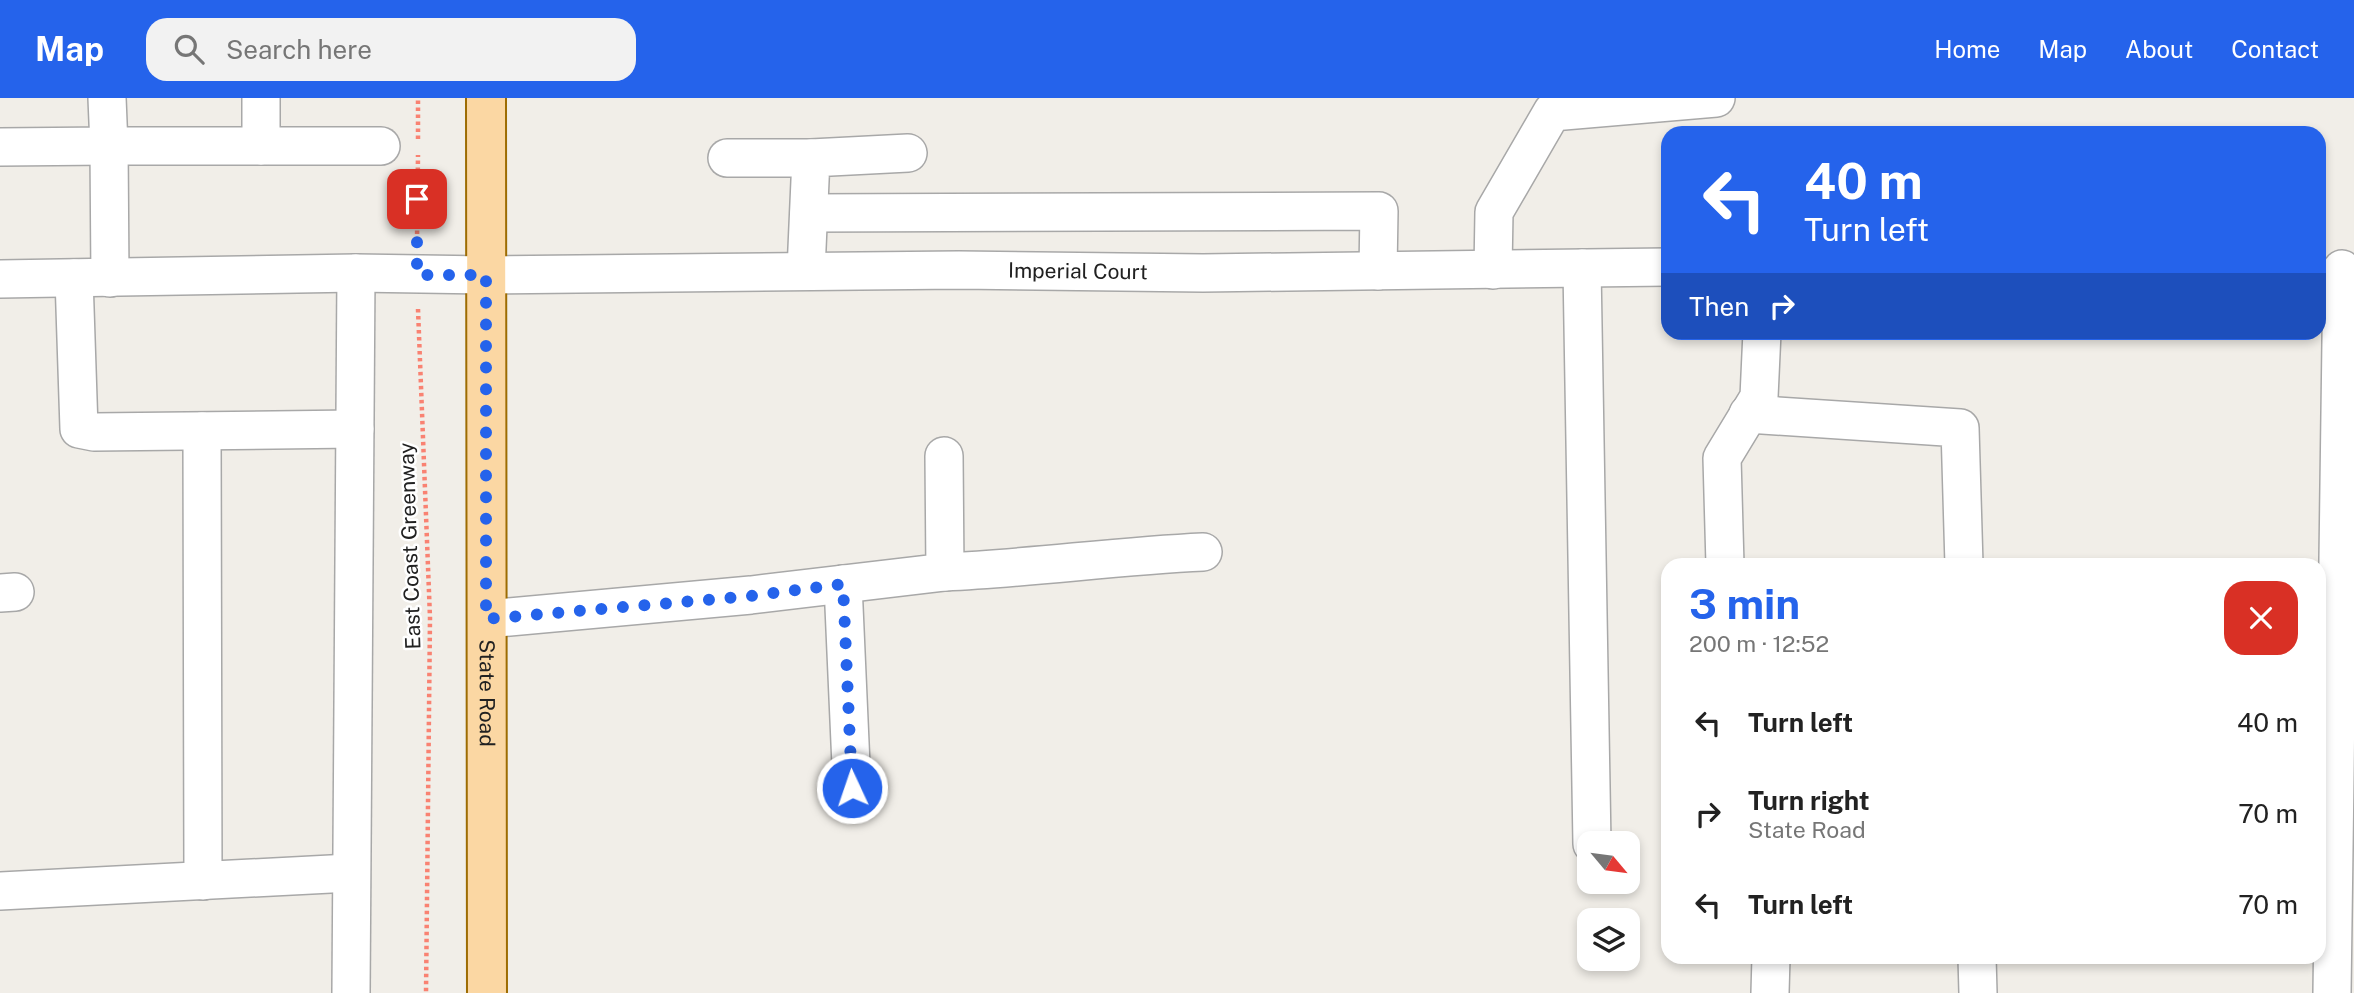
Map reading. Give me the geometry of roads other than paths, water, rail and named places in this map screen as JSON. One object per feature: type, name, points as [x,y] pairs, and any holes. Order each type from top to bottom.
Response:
[{"type":"main road","name":"State Road","points":[[486,98],[487,993]]},
{"type":"street","points":[[107,98],[110,278]]},
{"type":"street","points":[[261,98],[261,146]]},
{"type":"street","points":[[1493,270],[1494,212],[1552,112],[1716,98]]},
{"type":"street","points":[[0,147],[381,146]]},
{"type":"street","points":[[727,158],[811,158],[908,153]]},
{"type":"street","points":[[806,271],[811,158]]},
{"type":"street","points":[[959,211],[959,270]]},
{"type":"street","points":[[809,213],[1378,211],[1378,271]]},
{"type":"street","name":"Imperial Court","points":[[0,279],[356,273],[486,275],[959,270],[1203,274],[1661,267]]},
{"type":"street","points":[[1582,268],[1592,831]]},
{"type":"street","points":[[2332,993],[2338,269]]},
{"type":"street","points":[[351,993],[356,273]]},
{"type":"street","points":[[74,278],[79,429],[94,432],[355,429]]},
{"type":"street","points":[[1725,558],[1722,458],[1759,397],[1762,340]]},
{"type":"street","points":[[1748,414],[1960,428],[1965,558]]},
{"type":"street","points":[[202,431],[203,881]]},
{"type":"street","points":[[944,456],[946,572]]},
{"type":"street","points":[[486,619],[751,596],[946,572],[1202,552]]},
{"type":"street","points":[[843,584],[852,788]]},
{"type":"street","points":[[0,891],[350,873]]},
{"type":"street","points":[[1770,993],[1771,964]]},
{"type":"street","points":[[1977,964],[1978,993]]}]
